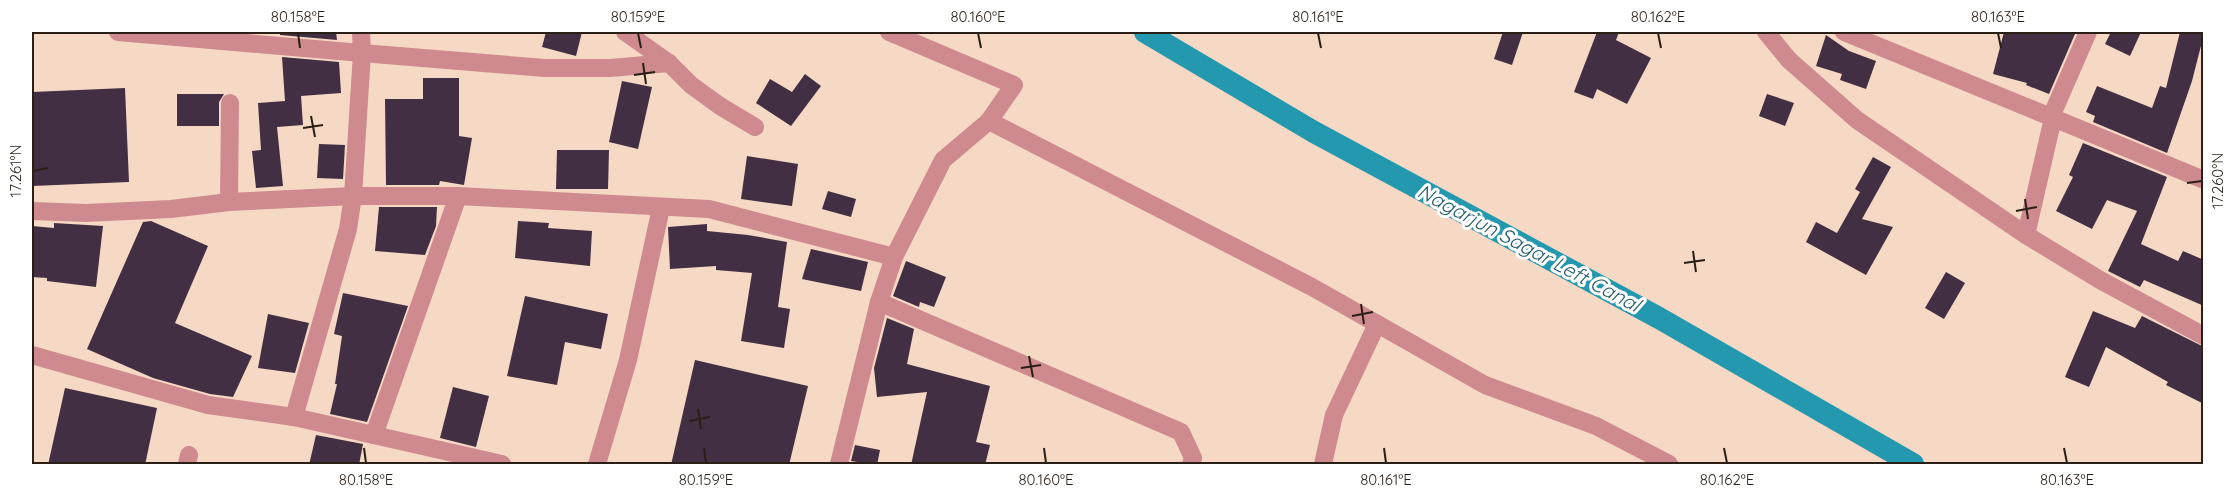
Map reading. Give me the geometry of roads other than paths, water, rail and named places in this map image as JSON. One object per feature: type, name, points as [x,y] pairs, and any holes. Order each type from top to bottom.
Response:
[{"type":"street","points":[[118,32],[545,68],[610,68],[669,63]]},
{"type":"street","points":[[294,417],[348,229],[353,196],[362,53],[361,32]]},
{"type":"street","points":[[625,32],[669,63],[691,85],[755,127]]},
{"type":"street","points":[[839,465],[879,302],[894,257],[943,160],[988,121],[1014,85],[889,32]]},
{"type":"street","points":[[1766,32],[1789,60],[1857,120],[2026,235],[2100,280],[2204,336]]},
{"type":"street","points":[[1844,32],[2204,180]]},
{"type":"street","points":[[2026,235],[2052,117],[2088,32]]},
{"type":"street","points":[[229,202],[230,104]]},
{"type":"street","points":[[988,121],[1302,281],[1485,385],[1596,426],[1669,465]]},
{"type":"street","points":[[32,211],[86,213],[171,209],[229,202],[353,196],[458,196],[709,209],[894,257]]},
{"type":"street","points":[[374,435],[458,196]]},
{"type":"street","points":[[597,465],[628,360],[662,208]]},
{"type":"street","points":[[879,302],[1181,432],[1192,458],[1191,465]]},
{"type":"street","points":[[1323,465],[1334,416],[1377,324]]},
{"type":"street","points":[[32,355],[208,405],[294,417],[502,465]]},
{"type":"waterway","name":"Nagarjun Sagar Left Canal","points":[[1145,32],[1314,132],[1659,318],[1913,464]]}]
